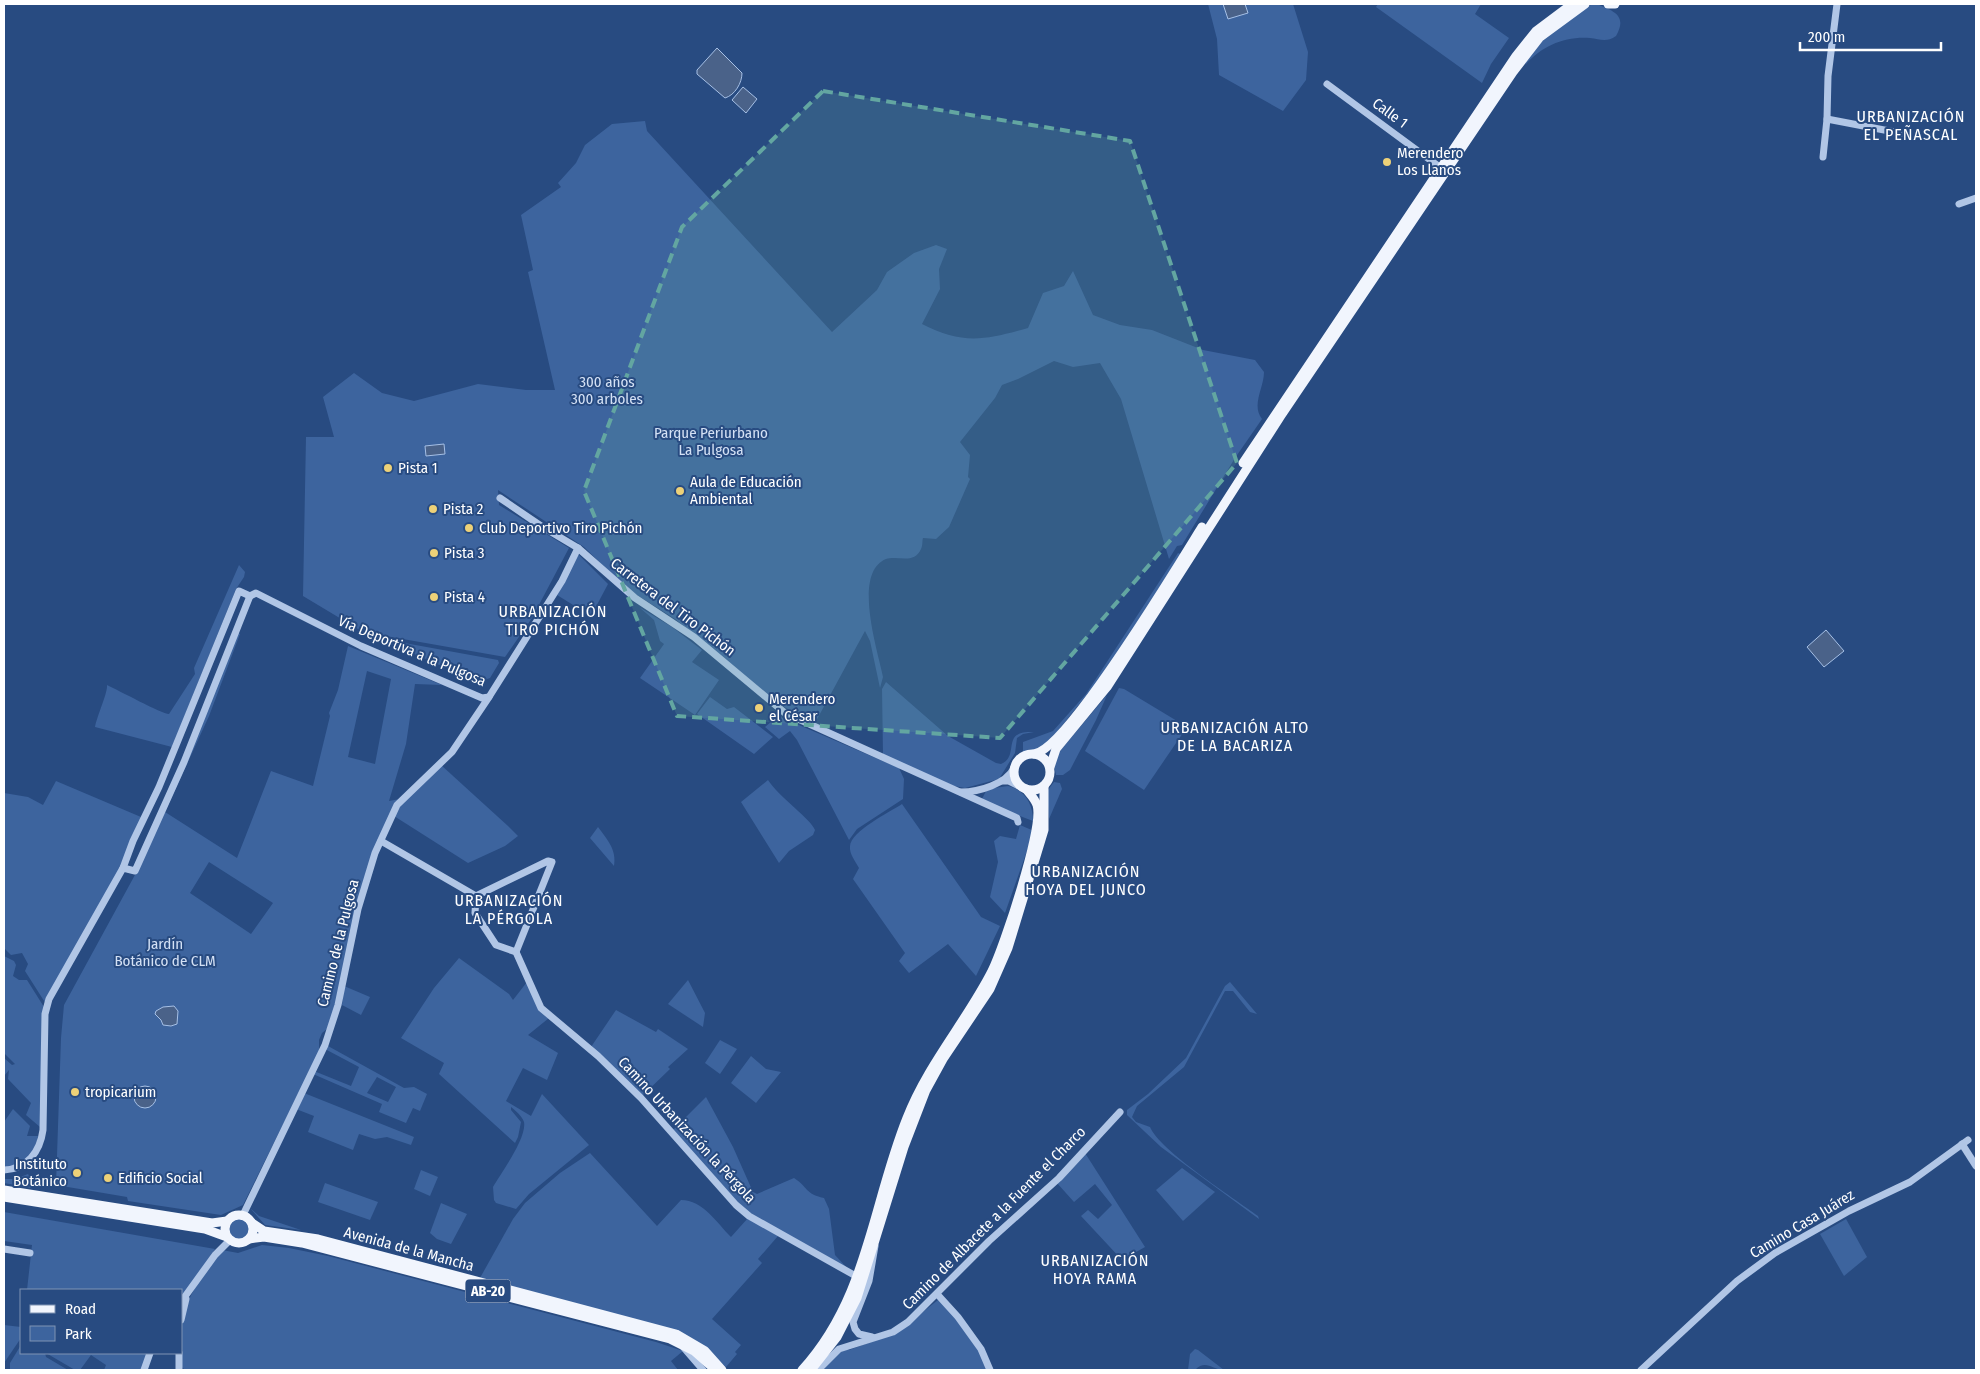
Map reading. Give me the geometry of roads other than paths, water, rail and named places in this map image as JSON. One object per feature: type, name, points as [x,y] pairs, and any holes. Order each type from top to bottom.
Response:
[{"type":"main road","points":[[802,1370],[832,1332],[853,1292],[898,1144],[920,1087],[938,1055],[981,990],[996,962],[1037,830],[1037,804],[1015,779],[1014,768],[1021,757],[1040,753],[1051,745],[1101,684],[1274,414],[1516,56],[1536,31],[1572,4]]},
{"type":"main road","points":[[811,1370],[833,1342],[852,1311],[875,1244],[904,1147],[926,1090],[943,1059],[990,989],[1008,948],[1043,835],[1044,786],[1050,776],[1050,767],[1056,749],[1107,688],[1280,417],[1522,59],[1552,26],[1585,4]]},
{"type":"main road","points":[[1608,4],[1615,4]]},
{"type":"main road","points":[[1034,754],[1043,758],[1050,767]]},
{"type":"main road","points":[[1024,788],[1035,790],[1044,786]]},
{"type":"main road","points":[[4,1190],[212,1223],[227,1221],[233,1216],[243,1215],[252,1223],[253,1232],[249,1239]]},
{"type":"main road","name":"AB-20","points":[[4,1197],[205,1229],[238,1243],[249,1239]]},
{"type":"main road","points":[[227,1221],[225,1229],[228,1238]]},
{"type":"main road","name":"Avenida de la Mancha","points":[[252,1223],[258,1229],[267,1232],[318,1239],[662,1330],[684,1338],[698,1346],[722,1370]]},
{"type":"main road","name":"Avenida de la Mancha","points":[[249,1239],[264,1237],[302,1243],[670,1339],[694,1351],[716,1370]]},
{"type":"street","points":[[1823,157],[1827,119],[1828,76],[1836,4]]},
{"type":"street","name":"Calle 1","points":[[1327,84],[1437,165]]},
{"type":"street","points":[[1827,119],[1904,134]]},
{"type":"street","points":[[1959,204],[1976,198]]},
{"type":"street","name":"Carretera del Tiro Pichón","points":[[500,498],[578,548],[629,594],[694,636],[785,712],[956,791],[979,797],[1017,818],[1018,822]]},
{"type":"street","name":"Vía Deportiva a la Pulgosa","points":[[250,596],[256,594],[361,646],[482,698],[489,697],[562,581],[578,548]]},
{"type":"street","points":[[4,1170],[13,1169],[25,1164],[40,1144],[43,1130],[45,1014],[49,999],[123,868],[133,840],[159,787],[239,592],[250,596],[184,762],[135,870],[123,868]]},
{"type":"street","name":"Camino de la Pulgosa","points":[[243,1215],[325,1045],[338,1006],[358,909],[375,853],[397,805],[452,752],[489,697]]},
{"type":"street","points":[[1002,782],[1010,775],[1014,768]]},
{"type":"street","points":[[956,791],[966,792],[979,797],[987,786],[1009,781],[1024,788]]},
{"type":"street","points":[[381,841],[476,896]]},
{"type":"street","points":[[548,861],[552,862],[516,952],[496,945],[475,913],[476,896],[548,861]]},
{"type":"street","name":"Camino Urbanización la Pérgola","points":[[516,952],[541,1008],[598,1056],[641,1098],[736,1205],[749,1216],[854,1275]]},
{"type":"street","name":"Camino de Albacete a la Fuente el Charco","points":[[818,1370],[839,1349],[882,1336],[908,1322],[989,1241],[1059,1178],[1120,1112]]},
{"type":"street","name":"Camino Casa Juárez","points":[[1640,1370],[1736,1282],[1775,1253],[1850,1211],[1910,1182],[1965,1142],[1976,1166]]},
{"type":"street","points":[[182,1301],[228,1238]]},
{"type":"street","points":[[875,1244],[869,1281],[854,1318],[854,1325],[862,1335],[882,1336]]},
{"type":"street","points":[[4,1249],[30,1253]]},
{"type":"street","points":[[182,1316],[188,1294]]},
{"type":"street","points":[[938,1294],[981,1349],[990,1370]]},
{"type":"street","points":[[684,1348],[703,1370]]},
{"type":"street","points":[[144,1370],[150,1354]]},
{"type":"street","points":[[178,1354],[179,1370]]},
{"type":"place","name":"Merendero Los Llanos","points":[[1387,162]]},
{"type":"place","name":"Pista 1","points":[[388,468]]},
{"type":"place","name":"Aula de Educación Ambiental","points":[[680,491]]},
{"type":"place","name":"Pista 2","points":[[433,509]]},
{"type":"place","name":"Club Deportivo Tiro Pichón","points":[[469,528]]},
{"type":"place","name":"Pista 3","points":[[434,553]]},
{"type":"place","name":"Pista 4","points":[[434,597]]},
{"type":"place","name":"Merendero el César","points":[[759,708]]},
{"type":"place","name":"tropicarium","points":[[75,1092]]},
{"type":"place","name":"Instituto Botánico","points":[[77,1173]]},
{"type":"place","name":"Edificio Social","points":[[108,1178]]},
{"type":"district","name":"URBANIZACIÓN EL PEÑASCAL","points":[[1911,125]]},
{"type":"district","name":"URBANIZACIÓN TIRO PICHÓN","points":[[553,620]]},
{"type":"district","name":"URBANIZACIÓN ALTO DE LA BACARIZA","points":[[1235,736]]},
{"type":"district","name":"URBANIZACIÓN HOYA DEL JUNCO","points":[[1086,880]]},
{"type":"district","name":"URBANIZACIÓN LA PÉRGOLA","points":[[509,909]]},
{"type":"district","name":"URBANIZACIÓN HOYA RAMA","points":[[1095,1269]]},
{"type":"park label","name":"300 años 300 arboles","points":[[607,390]]},
{"type":"park label","name":"Parque Periurbano La Pulgosa","points":[[711,442]]},
{"type":"park label","name":"Jardín Botánico de CLM","points":[[165,952]]}]
